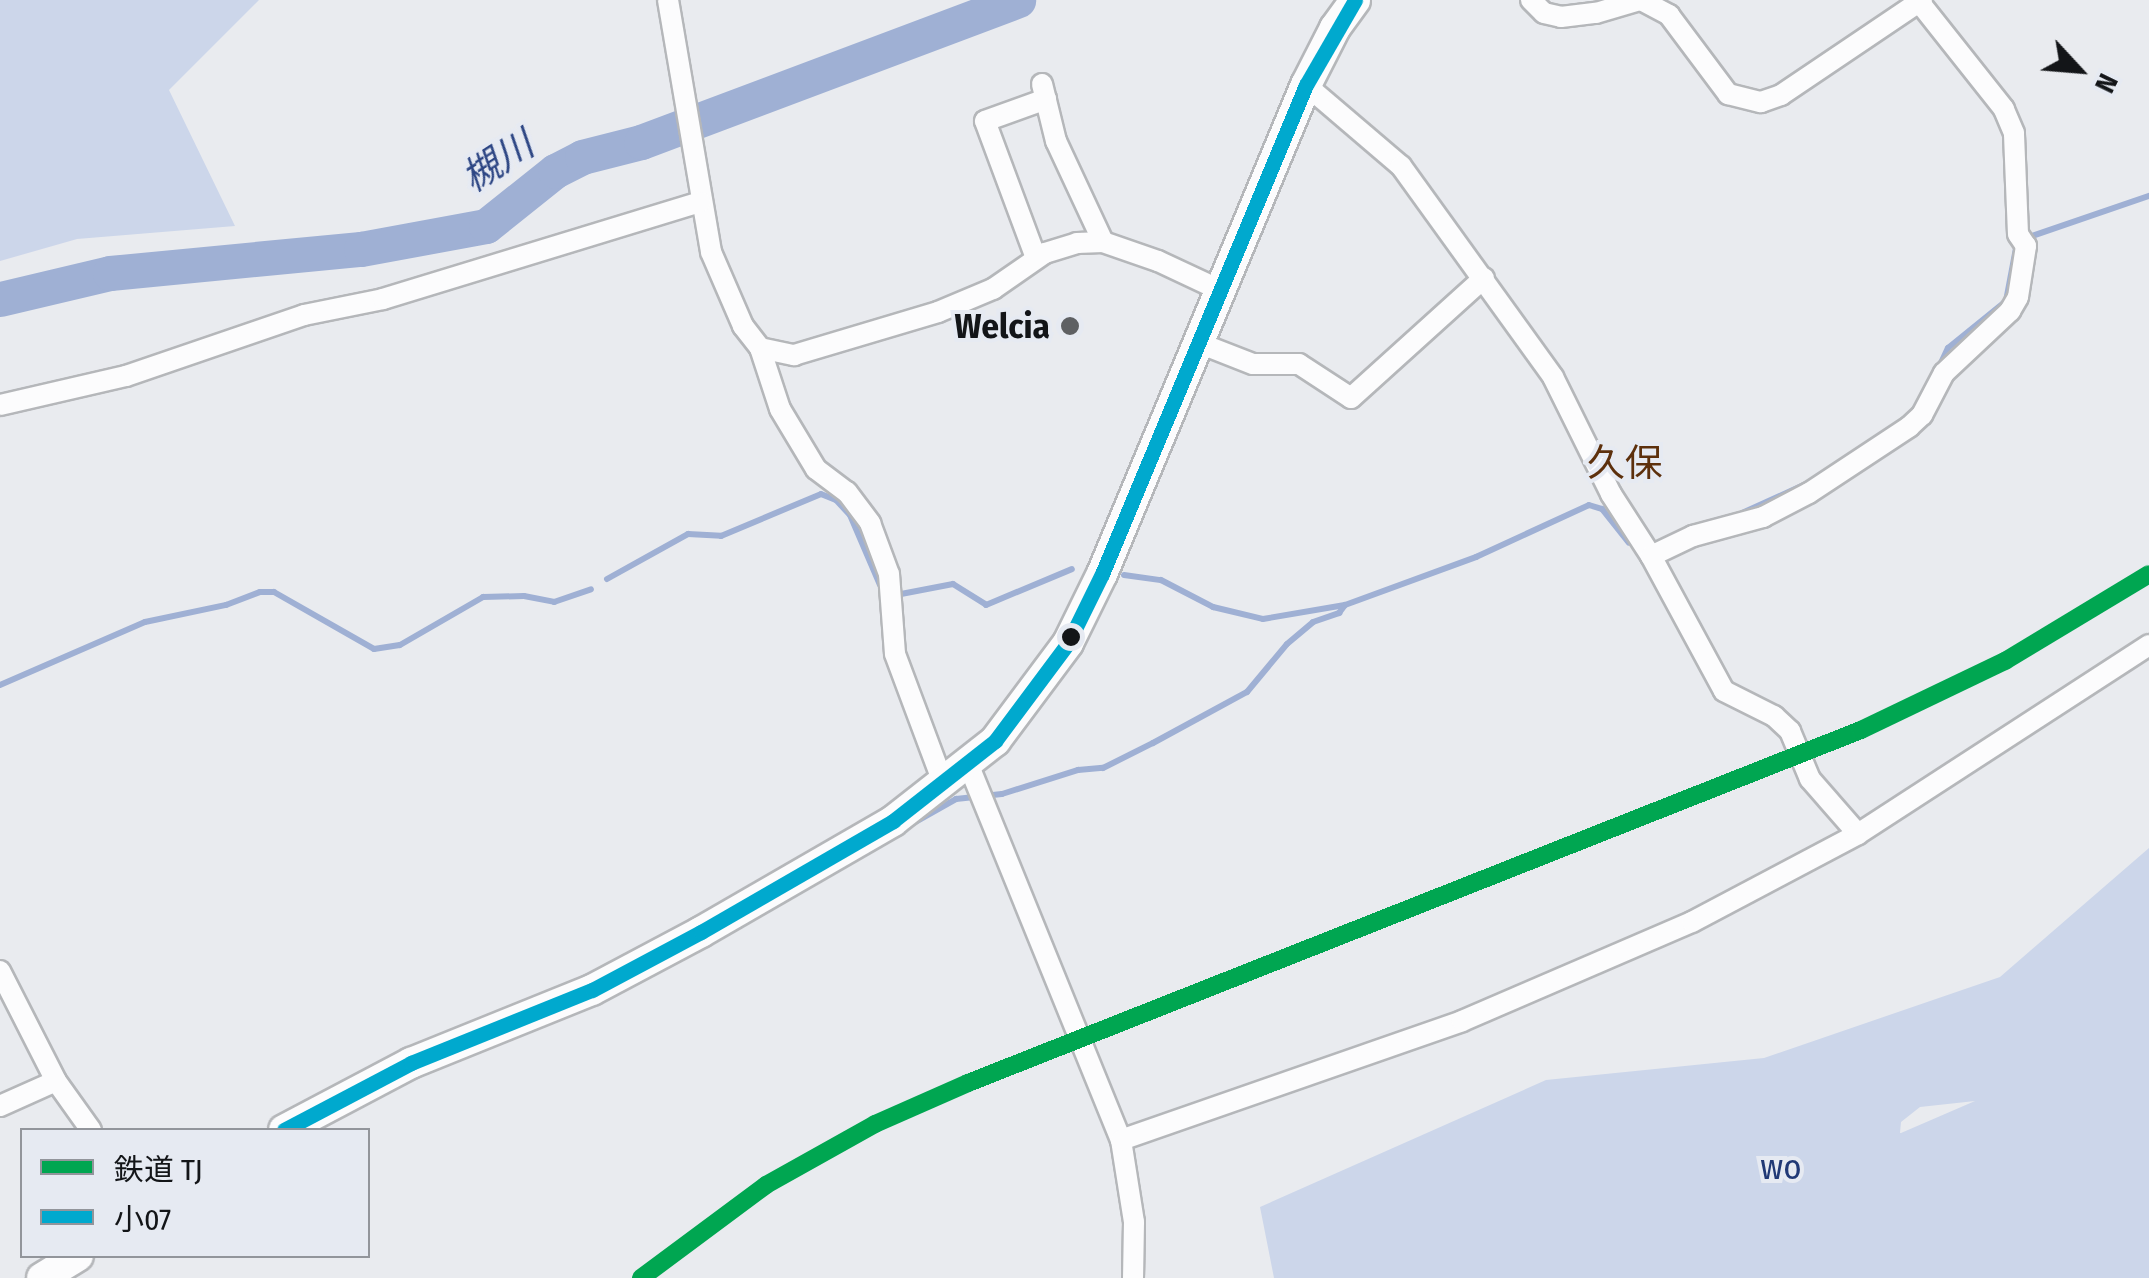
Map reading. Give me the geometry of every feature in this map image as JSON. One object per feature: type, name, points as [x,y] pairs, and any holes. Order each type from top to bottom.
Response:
[{"type":"highway","points":[[288,1128],[412,1064],[592,990],[892,822],[969,766],[1017,714],[1068,644],[1102,574],[1306,85],[1335,28],[1355,0]]},
{"type":"highway","points":[[42,1278],[75,1258]]},
{"type":"street","points":[[668,0],[711,252],[727,294],[760,348],[780,409],[816,468],[847,492],[870,523],[890,574],[896,654],[944,784]]},
{"type":"street","points":[[1531,0],[1544,13],[1562,17],[1596,13],[1640,0],[1669,15],[1728,94],[1761,102],[1781,94],[1921,1],[2004,109],[2014,133],[2018,234],[2026,246],[2018,297],[2010,311],[1944,373],[1922,415],[1809,494],[1763,517],[1693,536],[1652,556]]},
{"type":"street","points":[[1306,85],[1401,166],[1484,278],[1554,378],[1610,494],[1652,556],[1724,691],[1774,716],[1790,731],[1810,779],[1858,834]]},
{"type":"street","points":[[1036,258],[985,120],[1044,91],[1056,141],[1103,242]]},
{"type":"street","points":[[0,404],[126,376],[304,315],[382,300],[701,202]]},
{"type":"street","points":[[760,348],[794,355],[938,312],[993,289],[1036,258],[1077,242],[1103,242],[1158,261],[1222,291]]},
{"type":"street","points":[[1199,343],[1254,364],[1300,364],[1351,398],[1484,278]]},
{"type":"street","points":[[1121,1140],[1462,1022],[1709,914],[1858,834],[2149,645]]},
{"type":"street","points":[[969,766],[1017,876],[1081,1051],[1121,1140],[1134,1222],[1133,1278]]},
{"type":"street","points":[[0,971],[56,1080],[90,1128]]},
{"type":"street","points":[[0,1106],[56,1080]]},
{"type":"green space","points":[[0,0],[259,0],[169,90],[235,226],[77,239],[0,261]]},
{"type":"green space","name":"wo","points":[[2149,848],[2149,1278],[1274,1278],[1260,1207],[1546,1080],[1764,1058],[2000,977]],"holes":[[[1975,1101],[1900,1133],[1901,1122],[1920,1107]]]},
{"type":"waterway","name":"槻川","points":[[0,299],[110,273],[361,249],[486,226],[555,171],[582,157],[641,142],[1018,0]]},
{"type":"waterway","points":[[2029,237],[2149,196]]},
{"type":"waterway","points":[[1940,365],[1948,348],[2006,301],[2016,248]]},
{"type":"waterway","points":[[1742,513],[1808,483]]},
{"type":"waterway","points":[[607,579],[688,534],[721,536],[821,494],[836,500],[850,515],[880,585]]},
{"type":"waterway","points":[[1124,575],[1161,580],[1213,607],[1263,619],[1345,605],[1476,557],[1589,505],[1602,509],[1629,543]]},
{"type":"waterway","points":[[901,594],[953,584],[986,605],[1072,569]]},
{"type":"waterway","points":[[0,685],[145,622],[226,605],[260,592],[274,592],[374,649],[400,645],[483,597],[524,596],[554,602],[591,589]]},
{"type":"waterway","points":[[912,824],[956,799],[1002,794],[1078,770],[1103,768],[1153,743],[1247,692],[1287,644],[1313,622],[1339,613],[1345,605]]},
{"type":"rail line","name":"TJ","points":[[641,1278],[766,1185],[875,1124],[968,1083],[1861,730],[2005,661],[2149,574]]},
{"type":"transit line","name":"小07","points":[[288,1128],[411,1063],[592,990],[701,932],[893,821],[995,741],[1068,643],[1102,574],[1306,85],[1355,0]]},
{"type":"place","name":"Welcia","points":[[1070,326]]},
{"type":"district","name":"久保","points":[[1625,464]]}]
